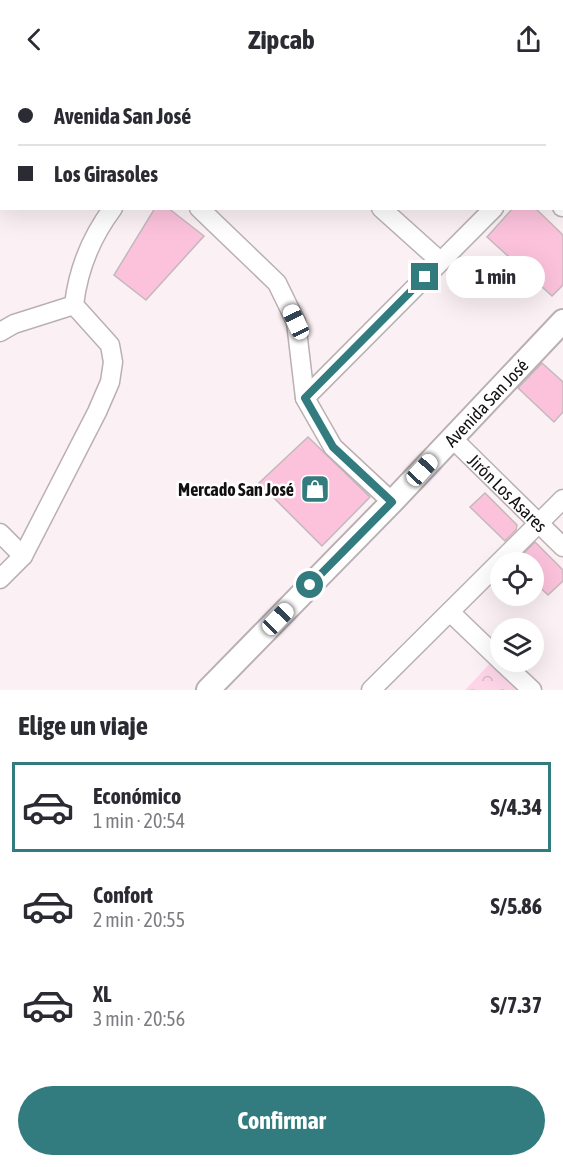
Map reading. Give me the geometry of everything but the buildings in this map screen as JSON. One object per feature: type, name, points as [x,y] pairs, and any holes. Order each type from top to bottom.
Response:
[{"type":"street","points":[[0,579],[22,556],[97,412],[110,382],[113,362],[110,345],[74,305],[76,285],[89,250],[112,210]]},
{"type":"street","points":[[201,210],[277,283],[296,322],[305,398],[333,447],[392,502]]},
{"type":"street","points":[[383,210],[440,261]]},
{"type":"street","points":[[305,398],[492,210]]},
{"type":"street","points":[[0,332],[14,324],[74,305]]},
{"type":"street","name":"Avenida San José","points":[[212,689],[563,321]]},
{"type":"street","name":"Jirón Los Asares","points":[[452,438],[563,547]]},
{"type":"street","points":[[371,690],[563,499]]},
{"type":"street","points":[[0,533],[22,556]]},
{"type":"street","points":[[450,612],[490,650]]},
{"type":"street","points":[[513,672],[532,690]]},
{"type":"green space","points":[[490,663],[490,672],[505,672],[523,690],[465,690]]},
{"type":"place","name":"Mercado San José","points":[[315,489]]},
{"type":"route","points":[[310,585],[392,502],[333,447],[305,398],[425,277]]}]
